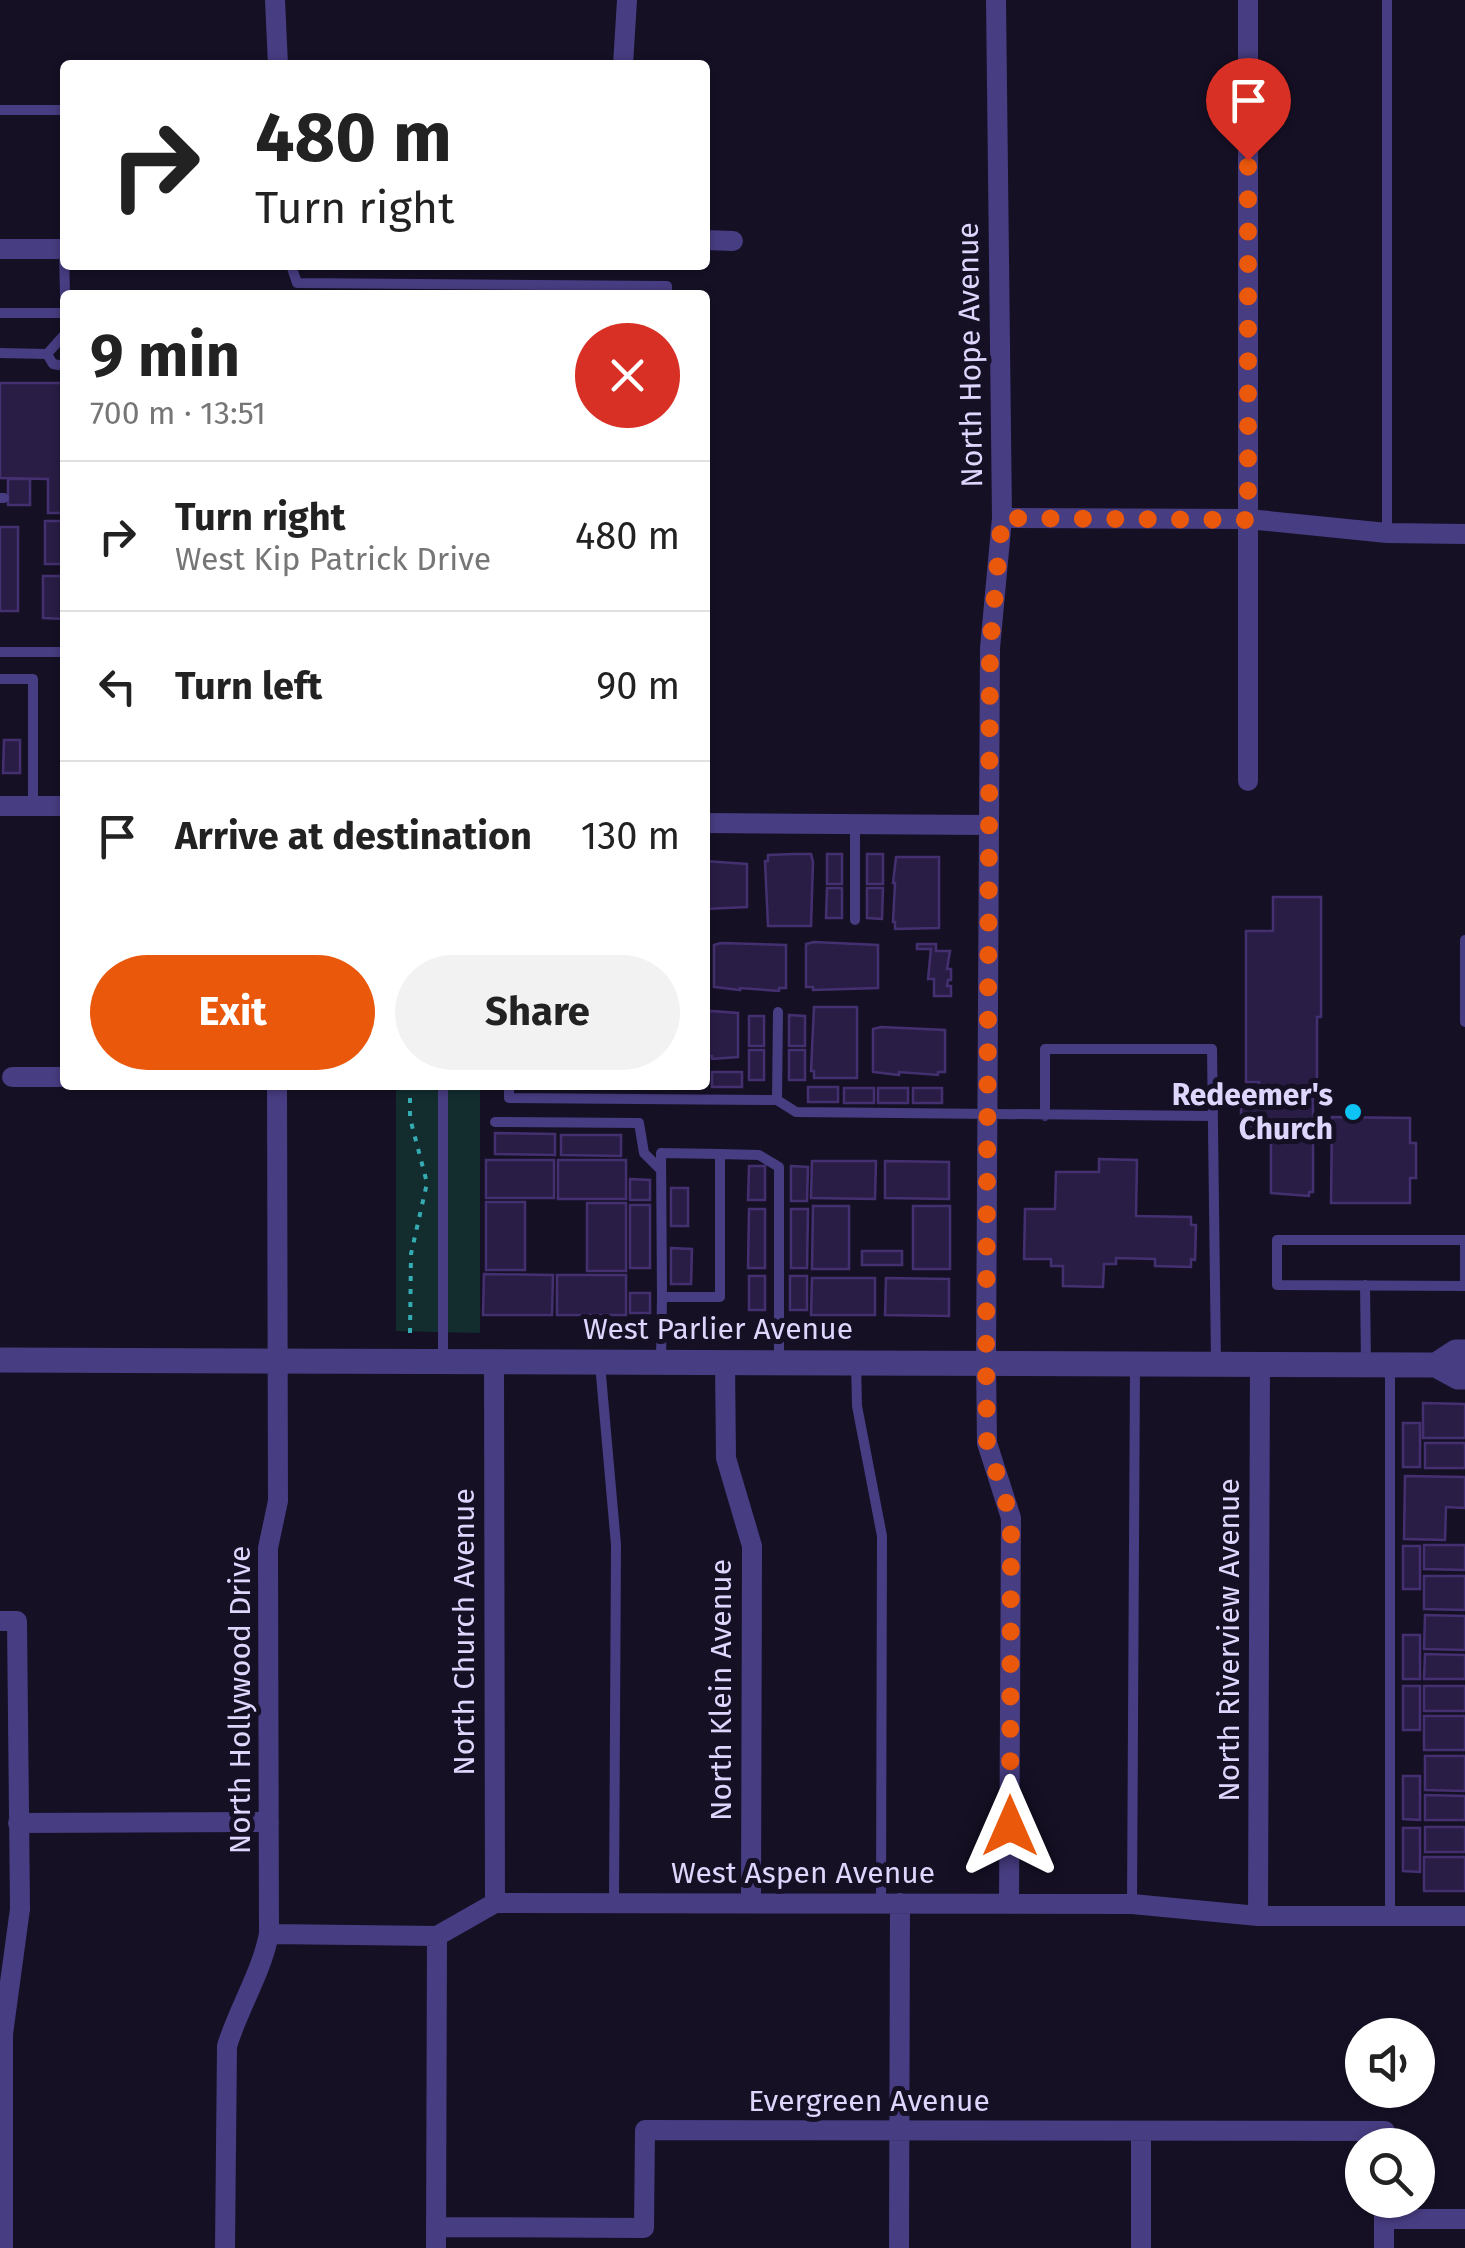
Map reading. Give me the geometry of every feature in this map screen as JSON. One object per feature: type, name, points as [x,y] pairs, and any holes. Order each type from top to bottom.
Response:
[{"type":"street","points":[[275,0],[278,60]]},
{"type":"street","points":[[623,60],[628,0]]},
{"type":"street","name":"North Hope Avenue","points":[[996,0],[1002,518],[990,648],[986,1362],[987,1443],[1011,1518],[1009,1904]]},
{"type":"street","points":[[1248,0],[1248,781]]},
{"type":"street","points":[[710,240],[733,241]]},
{"type":"street","points":[[0,249],[60,249]]},
{"type":"street","points":[[1002,518],[1248,520],[1387,533],[1465,534]]},
{"type":"street","points":[[0,806],[60,806]]},
{"type":"street","points":[[710,823],[988,825]]},
{"type":"street","points":[[12,1077],[60,1076]]},
{"type":"street","name":"North Hollywood Drive","points":[[226,2248],[227,2046],[235,2020],[263,1964],[270,1934],[268,1548],[278,1500],[278,1090]]},
{"type":"street","name":"West Parlier Avenue","points":[[1436,1365],[1456,1352],[1465,1352]]},
{"type":"street","name":"West Parlier Avenue","points":[[0,1360],[1436,1365],[1465,1377]]},
{"type":"street","name":"North Church Avenue","points":[[494,1362],[495,1903]]},
{"type":"street","name":"North Klein Avenue","points":[[725,1362],[726,1458],[752,1546],[751,1903]]},
{"type":"street","name":"North Riverview Avenue","points":[[1258,1916],[1260,1364]]},
{"type":"street","points":[[2,2248],[2,2034],[20,1909],[9,1621]]},
{"type":"street","points":[[18,1823],[270,1822]]},
{"type":"street","name":"West Aspen Avenue","points":[[270,1934],[436,1936],[495,1903],[1132,1904],[1258,1916],[1465,1916]]},
{"type":"street","points":[[891,1903],[900,2131],[900,2248]]},
{"type":"street","points":[[436,1936],[436,2238]]},
{"type":"street","name":"Evergreen Avenue","points":[[436,2238],[644,2238],[645,2130],[1345,2131]]},
{"type":"street","points":[[1141,2131],[1141,2248]]},
{"type":"street","points":[[1435,2215],[1465,2219]]},
{"type":"street","points":[[1384,2218],[1384,2248]]},
{"type":"lane","points":[[1387,0],[1387,533]]},
{"type":"lane","points":[[0,110],[60,110]]},
{"type":"lane","points":[[297,289],[667,286],[667,290]]},
{"type":"lane","points":[[0,313],[60,313]]},
{"type":"lane","points":[[0,353],[46,354],[60,339]]},
{"type":"lane","points":[[46,354],[60,365]]},
{"type":"lane","points":[[0,652],[60,652]]},
{"type":"lane","points":[[0,678],[33,679],[33,806]]},
{"type":"lane","points":[[855,920],[856,824]]},
{"type":"lane","points":[[1465,940],[1465,1022]]},
{"type":"lane","points":[[777,1100],[778,1012]]},
{"type":"lane","points":[[1045,1116],[1046,1049],[1212,1049],[1216,1364]]},
{"type":"lane","points":[[443,1090],[444,1362]]},
{"type":"lane","points":[[509,1090],[509,1098],[777,1100],[796,1112],[1213,1116]]},
{"type":"lane","points":[[495,1122],[639,1123],[644,1153],[661,1170]]},
{"type":"lane","points":[[644,1153],[759,1155],[778,1167],[779,1362]]},
{"type":"lane","points":[[661,1153],[661,1362]]},
{"type":"lane","points":[[662,1297],[720,1298],[720,1154]]},
{"type":"lane","points":[[1277,1240],[1465,1240],[1465,1286],[1277,1285],[1277,1240]]},
{"type":"lane","points":[[1365,1285],[1378,1366],[1390,1916]]},
{"type":"lane","points":[[600,1362],[616,1545],[614,1902]]},
{"type":"lane","points":[[856,1362],[857,1406],[882,1536],[891,1903]]},
{"type":"lane","points":[[1132,1904],[1136,1363]]},
{"type":"path","points":[[410,1090],[410,1118],[427,1183],[410,1254],[410,1332]]},
{"type":"green space","points":[[396,1090],[480,1090],[480,1333],[396,1331]]},
{"type":"building","points":[[0,383],[60,383],[60,513],[48,513],[48,479],[0,478]]},
{"type":"building","points":[[8,479],[30,479],[30,505],[8,505]]},
{"type":"building","points":[[45,521],[60,521],[60,564],[45,564]]},
{"type":"building","points":[[0,527],[18,527],[18,611],[0,611]]},
{"type":"building","points":[[43,576],[60,576],[60,619],[43,618]]},
{"type":"building","points":[[4,740],[20,740],[20,773],[3,773]]},
{"type":"building","points":[[811,854],[811,926],[768,926],[768,855]]},
{"type":"building","points":[[827,854],[842,854],[842,884],[827,884]]},
{"type":"building","points":[[867,854],[883,854],[883,884],[867,884]]},
{"type":"building","points":[[896,857],[939,857],[939,928],[895,929]]},
{"type":"building","points":[[710,861],[747,864],[747,907],[710,909]]},
{"type":"building","points":[[827,888],[842,888],[842,918],[826,918]]},
{"type":"building","points":[[867,888],[883,888],[882,919],[867,918]]},
{"type":"building","points":[[1273,897],[1321,897],[1317,1092],[1259,1092],[1259,1082],[1246,1082],[1246,931],[1273,931]]},
{"type":"building","points":[[806,944],[878,945],[878,988],[806,987]]},
{"type":"building","points":[[917,944],[936,944],[936,951],[950,951],[947,969],[951,969],[951,980],[947,986],[951,986],[951,996],[934,996],[934,979],[928,979],[931,949],[917,949]]},
{"type":"building","points":[[714,945],[786,945],[786,988],[779,991],[714,987]]},
{"type":"building","points":[[814,1007],[857,1007],[857,1078],[814,1078]]},
{"type":"building","points":[[710,1011],[738,1013],[738,1057],[710,1056]]},
{"type":"building","points":[[789,1015],[805,1016],[805,1046],[789,1046]]},
{"type":"building","points":[[749,1016],[764,1016],[764,1046],[749,1046]]},
{"type":"building","points":[[873,1029],[945,1030],[945,1072],[873,1072]]},
{"type":"building","points":[[749,1050],[764,1050],[764,1080],[749,1080]]},
{"type":"building","points":[[789,1050],[805,1050],[805,1080],[789,1080]]},
{"type":"building","points":[[712,1072],[742,1072],[742,1087],[712,1087]]},
{"type":"building","points":[[808,1087],[838,1087],[838,1102],[808,1102]]},
{"type":"building","points":[[844,1088],[874,1088],[874,1103],[844,1103]]},
{"type":"building","points":[[878,1088],[908,1088],[908,1103],[878,1103]]},
{"type":"building","points":[[913,1088],[942,1088],[942,1103],[913,1103]]},
{"type":"building","points":[[1241,1099],[1313,1099],[1313,1192],[1309,1196],[1271,1193],[1271,1126],[1241,1126]]},
{"type":"building","points":[[1332,1117],[1410,1118],[1410,1143],[1416,1143],[1416,1178],[1410,1178],[1410,1203],[1331,1203]]},
{"type":"building","points":[[495,1133],[555,1134],[555,1155],[495,1154]]},
{"type":"building","points":[[561,1135],[621,1135],[621,1156],[561,1155]]},
{"type":"building","points":[[1099,1159],[1137,1160],[1136,1216],[1191,1217],[1191,1225],[1196,1225],[1195,1260],[1191,1259],[1191,1267],[1155,1266],[1155,1259],[1116,1258],[1116,1264],[1104,1264],[1103,1287],[1063,1286],[1063,1266],[1051,1266],[1051,1259],[1024,1259],[1025,1209],[1055,1209],[1056,1172],[1099,1172]]},
{"type":"building","points":[[486,1160],[554,1160],[554,1198],[486,1198]]},
{"type":"building","points":[[558,1160],[626,1160],[626,1199],[558,1199]]},
{"type":"building","points":[[812,1161],[876,1161],[875,1199],[811,1198]]},
{"type":"building","points":[[885,1161],[949,1162],[949,1199],[885,1198]]},
{"type":"building","points":[[749,1166],[765,1166],[765,1200],[748,1200]]},
{"type":"building","points":[[791,1166],[808,1167],[807,1201],[791,1201]]},
{"type":"building","points":[[630,1179],[650,1180],[650,1200],[630,1200]]},
{"type":"building","points":[[671,1188],[688,1188],[688,1226],[671,1226]]},
{"type":"building","points":[[486,1202],[525,1202],[525,1270],[486,1270]]},
{"type":"building","points":[[587,1203],[626,1203],[626,1271],[587,1271]]},
{"type":"building","points":[[630,1205],[650,1205],[650,1268],[630,1268]]},
{"type":"building","points":[[813,1206],[849,1206],[849,1269],[812,1269]]},
{"type":"building","points":[[913,1206],[950,1206],[950,1269],[913,1269]]},
{"type":"building","points":[[749,1209],[765,1209],[765,1268],[748,1268]]},
{"type":"building","points":[[791,1209],[808,1209],[807,1268],[791,1268]]},
{"type":"building","points":[[671,1248],[692,1249],[691,1284],[671,1284]]},
{"type":"building","points":[[862,1251],[902,1251],[902,1265],[862,1265]]},
{"type":"building","points":[[484,1274],[553,1275],[552,1315],[483,1315]]},
{"type":"building","points":[[557,1275],[626,1275],[626,1315],[557,1315]]},
{"type":"building","points":[[749,1276],[765,1276],[765,1310],[749,1310]]},
{"type":"building","points":[[790,1276],[807,1276],[807,1310],[790,1310]]},
{"type":"building","points":[[812,1278],[875,1278],[875,1315],[811,1315]]},
{"type":"building","points":[[886,1278],[949,1279],[949,1316],[885,1315]]},
{"type":"building","points":[[630,1293],[650,1293],[650,1313],[630,1313]]},
{"type":"building","points":[[1423,1403],[1465,1404],[1465,1438],[1423,1438]]},
{"type":"building","points":[[1403,1423],[1420,1423],[1420,1467],[1403,1467]]},
{"type":"building","points":[[1425,1443],[1465,1443],[1465,1468],[1425,1468]]},
{"type":"building","points":[[1405,1476],[1465,1477],[1465,1508],[1446,1507],[1445,1540],[1404,1539]]},
{"type":"building","points":[[1424,1545],[1465,1545],[1465,1570],[1424,1569]]},
{"type":"building","points":[[1403,1546],[1420,1546],[1420,1589],[1403,1589]]},
{"type":"building","points":[[1424,1576],[1465,1576],[1465,1610],[1424,1609]]},
{"type":"building","points":[[1425,1615],[1465,1616],[1465,1650],[1424,1649]]},
{"type":"building","points":[[1403,1635],[1420,1635],[1420,1679],[1403,1679]]},
{"type":"building","points":[[1425,1654],[1465,1655],[1465,1679],[1424,1679]]},
{"type":"building","points":[[1403,1686],[1420,1686],[1420,1730],[1403,1730]]},
{"type":"building","points":[[1424,1686],[1465,1686],[1465,1711],[1424,1711]]},
{"type":"building","points":[[1424,1716],[1465,1716],[1465,1750],[1424,1750]]},
{"type":"building","points":[[1425,1756],[1465,1756],[1465,1791],[1425,1790]]},
{"type":"building","points":[[1403,1776],[1420,1776],[1420,1820],[1403,1819]]},
{"type":"building","points":[[1425,1795],[1465,1796],[1465,1820],[1425,1820]]},
{"type":"building","points":[[1425,1827],[1465,1827],[1465,1852],[1425,1852]]},
{"type":"building","points":[[1403,1828],[1420,1828],[1420,1872],[1403,1871]]},
{"type":"building","points":[[1424,1857],[1465,1857],[1465,1891],[1424,1891]]},
{"type":"place","name":"Redeemer's Church","points":[[1353,1112]]},
{"type":"route","points":[[1010,1826],[1011,1518],[987,1443],[986,1362],[990,648],[1002,518],[1248,520],[1248,160]]}]
